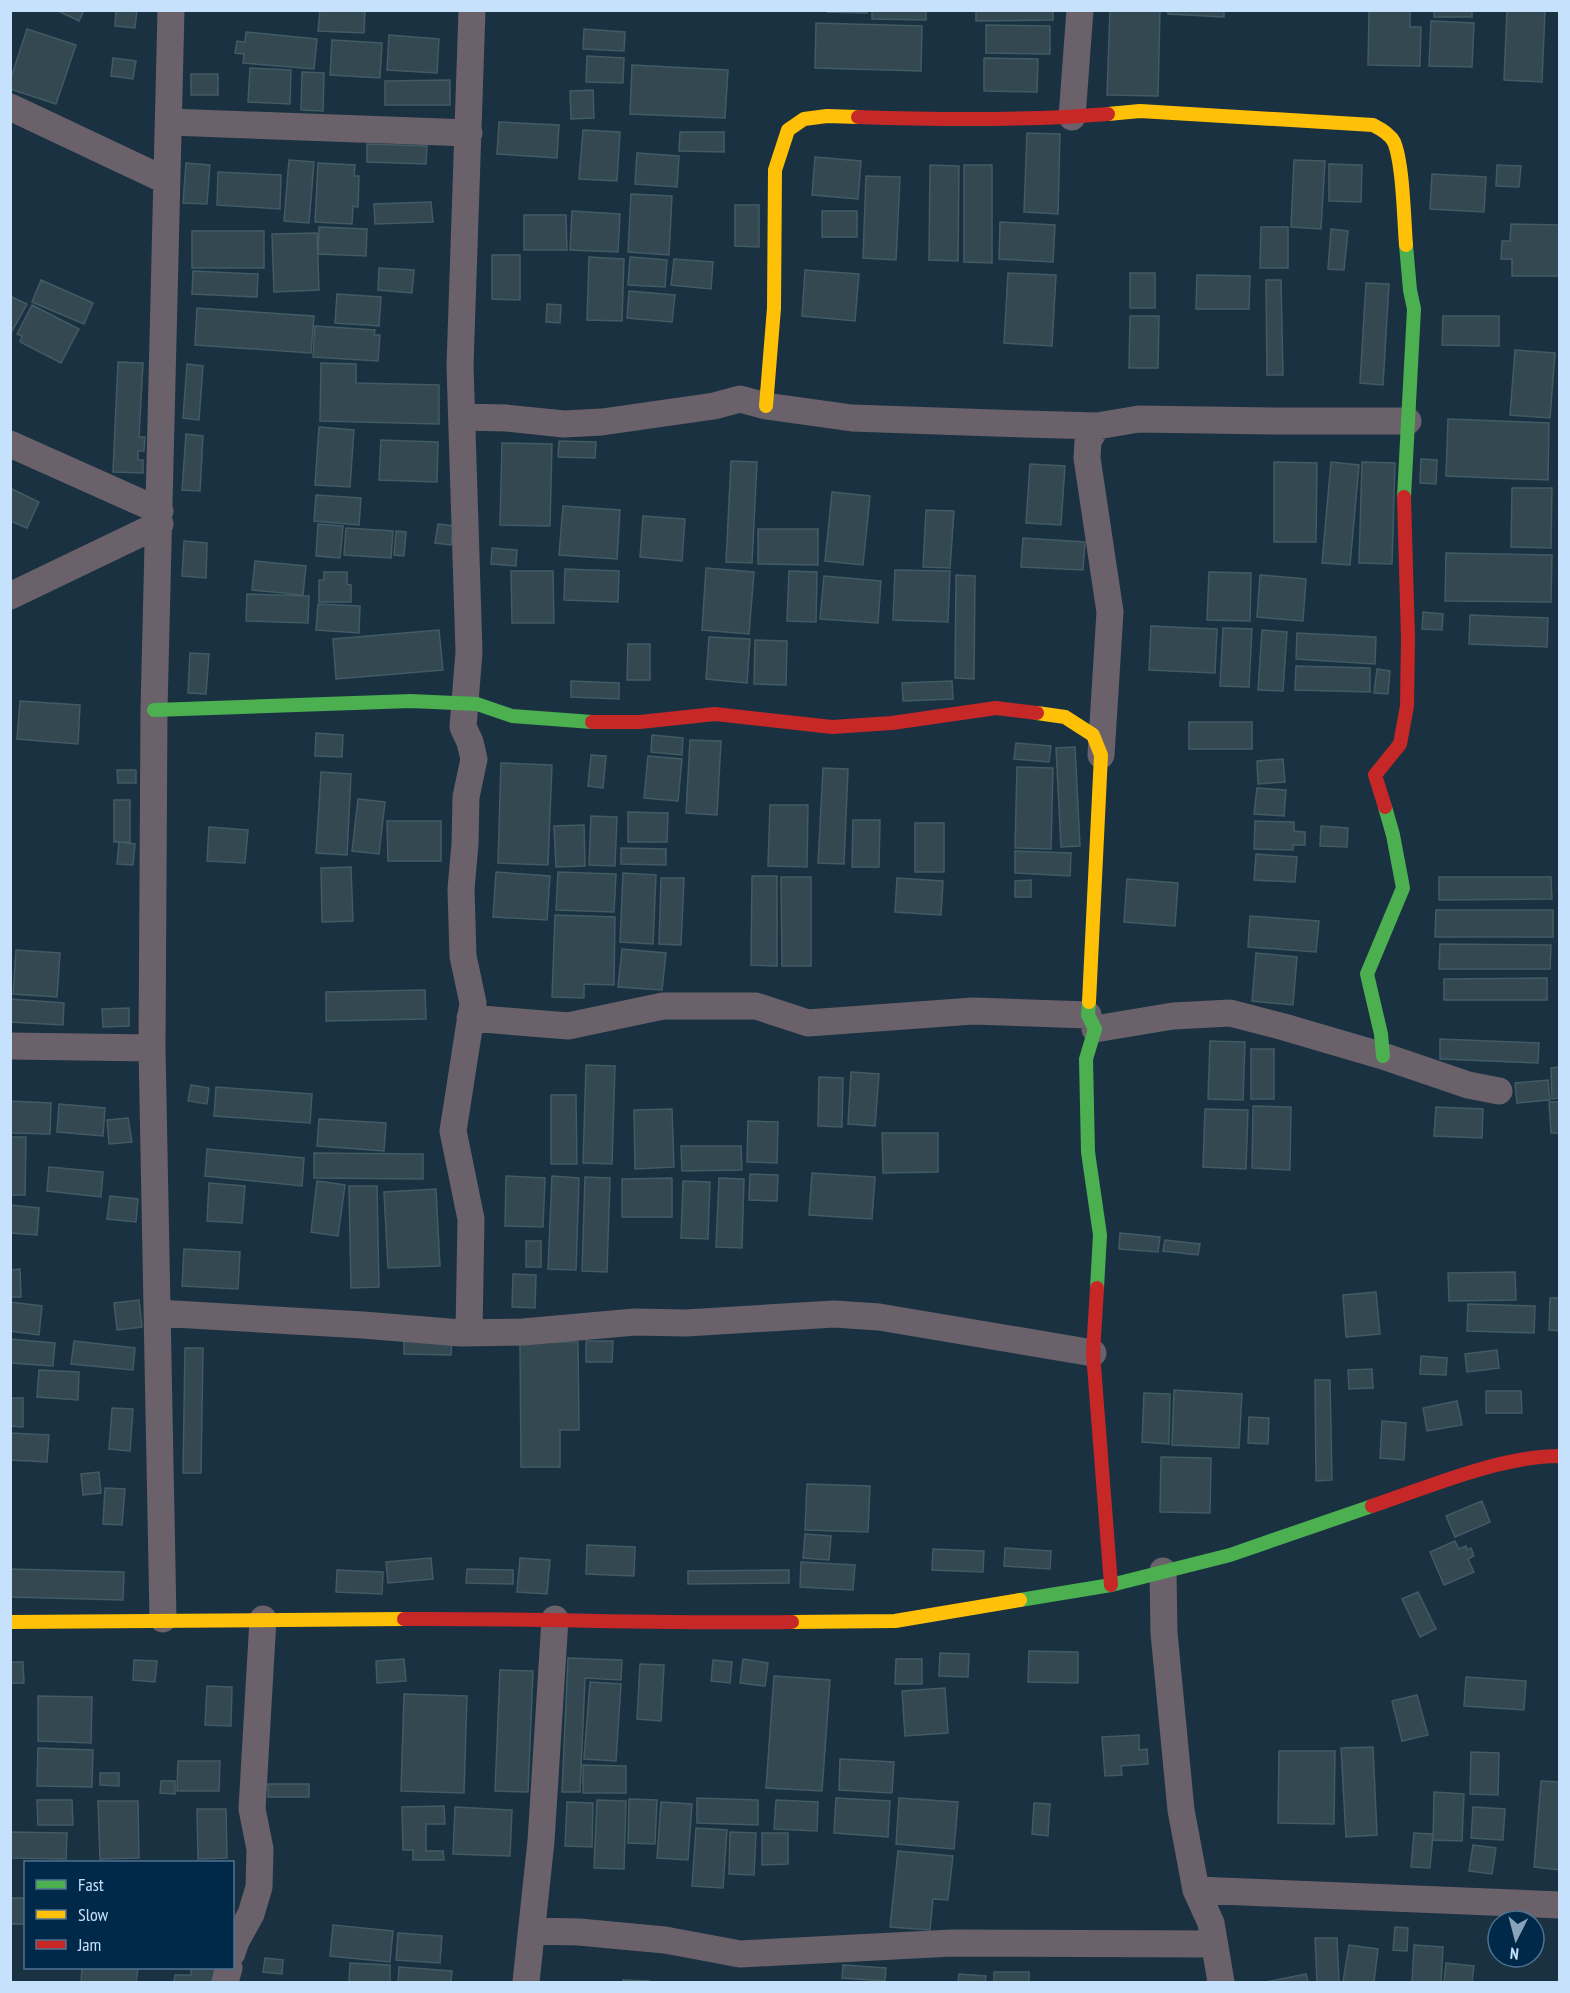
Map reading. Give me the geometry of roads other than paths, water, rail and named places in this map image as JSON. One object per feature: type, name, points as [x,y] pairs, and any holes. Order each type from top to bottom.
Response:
[{"type":"street","points":[[163,1619],[152,1048],[154,710],[171,10]]},
{"type":"street","points":[[469,1333],[471,1220],[453,1131],[473,1003],[463,956],[461,889],[466,797],[474,759],[463,727],[468,652],[460,366],[472,10]]},
{"type":"street","points":[[1072,117],[1080,10]]},
{"type":"street","points":[[10,107],[167,182]]},
{"type":"street","points":[[766,406],[774,308],[776,170],[788,130],[804,119],[827,116],[940,120],[1072,117],[1140,111],[1373,125],[1383,130],[1394,142],[1399,165],[1410,290],[1414,309],[1404,487],[1408,638],[1407,706],[1400,744],[1375,775],[1393,835],[1403,888],[1367,974],[1381,1034],[1383,1056]]},
{"type":"street","points":[[168,122],[469,133]]},
{"type":"street","points":[[462,417],[506,418],[564,424],[602,422],[714,406],[740,399],[766,406],[852,418],[1096,426],[1139,419],[1273,422],[1408,421]]},
{"type":"street","points":[[1096,426],[1088,441],[1088,458],[1110,612],[1101,755],[1092,1022],[1086,1059],[1088,1152],[1100,1235],[1093,1353],[1111,1585]]},
{"type":"street","points":[[10,444],[160,518]]},
{"type":"street","points":[[10,596],[160,518]]},
{"type":"street","points":[[154,710],[411,701],[477,704],[512,716],[594,722],[640,722],[715,714],[832,727],[892,723],[996,708],[1065,717],[1093,735],[1101,755]]},
{"type":"street","points":[[470,1018],[568,1026],[663,1006],[756,1006],[808,1023],[973,1011],[1092,1022],[1230,1013],[1383,1056],[1468,1085],[1499,1090]]},
{"type":"street","points":[[10,1046],[152,1048]]},
{"type":"street","points":[[157,1313],[469,1333],[523,1332],[635,1322],[686,1323],[834,1314],[879,1317],[1093,1353]]},
{"type":"street","points":[[10,1622],[163,1619],[555,1619],[715,1623],[896,1621],[1111,1585],[1230,1555],[1469,1473],[1537,1456],[1560,1456]]},
{"type":"street","points":[[1163,1571],[1164,1633],[1181,1810],[1196,1890],[1211,1923],[1221,1983]]},
{"type":"street","points":[[234,1947],[252,1914],[259,1887],[260,1849],[252,1809],[263,1619]]},
{"type":"street","points":[[526,1983],[541,1841],[555,1619]]},
{"type":"street","points":[[1196,1890],[1560,1905]]},
{"type":"street","points":[[532,1931],[579,1932],[665,1940],[740,1954],[952,1943],[1214,1944]]}]
